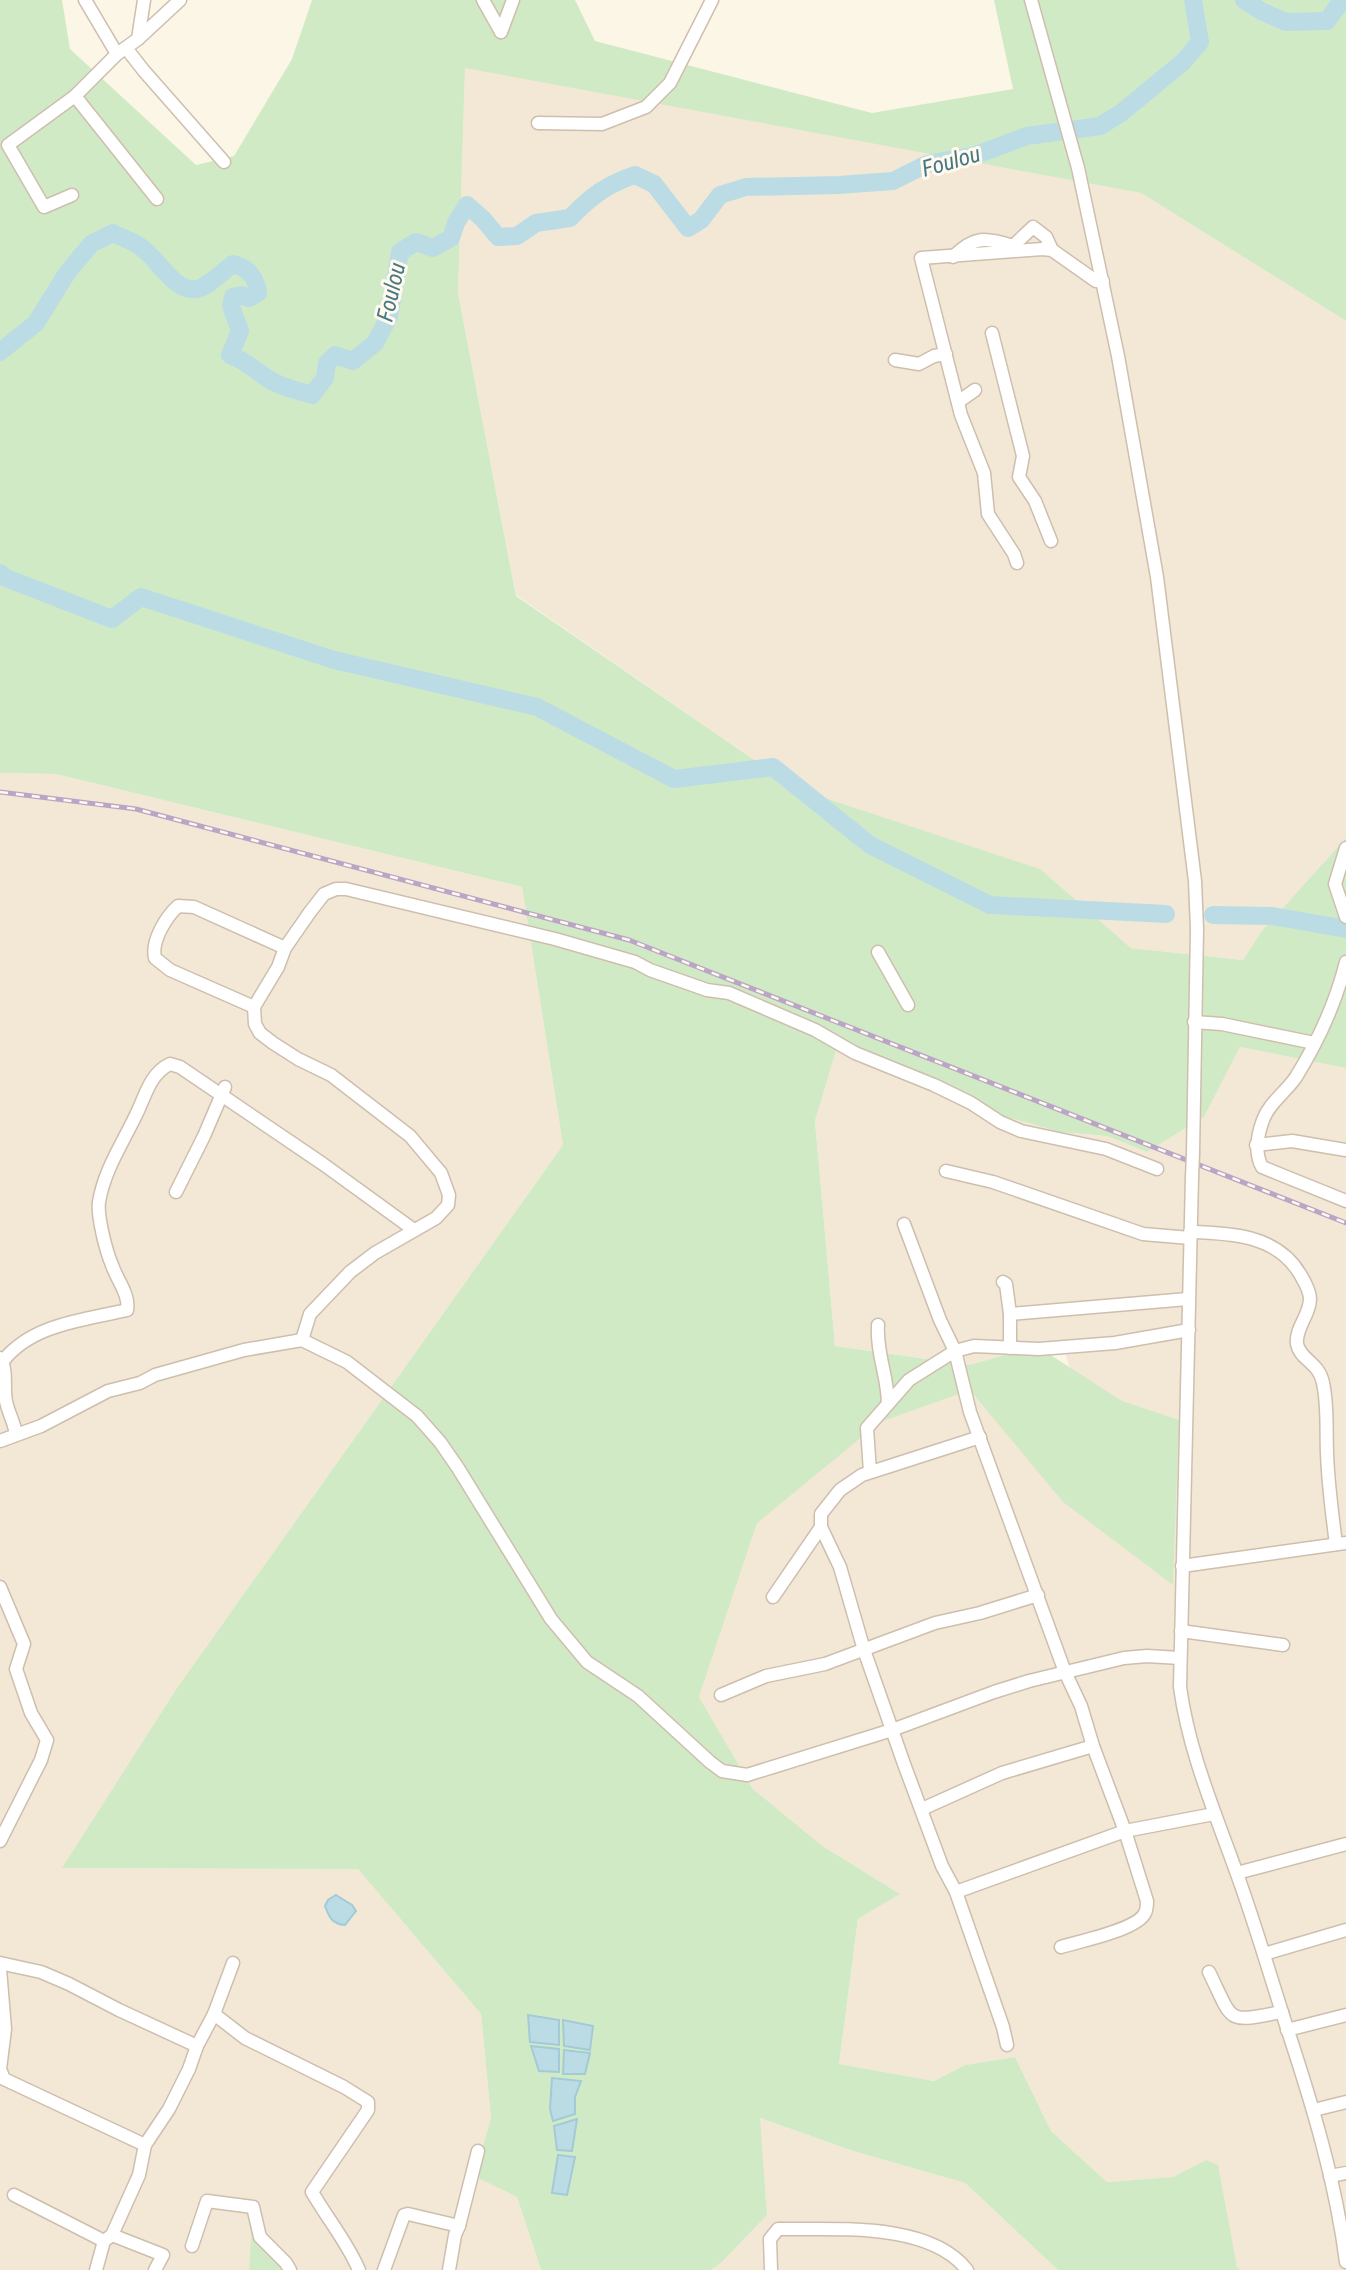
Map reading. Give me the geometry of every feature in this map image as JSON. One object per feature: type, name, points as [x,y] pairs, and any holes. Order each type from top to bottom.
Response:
[{"type":"street","points":[[85,0],[121,51],[144,71],[224,162]]},
{"type":"street","points":[[138,39],[144,0]]},
{"type":"street","points":[[72,195],[44,207],[8,145],[75,96],[121,51],[180,0]]},
{"type":"street","points":[[483,0],[501,32],[513,0]]},
{"type":"street","points":[[538,123],[603,124],[646,107],[670,83],[712,0]]},
{"type":"street","points":[[1031,0],[1077,168],[1103,281],[1157,577],[1195,881],[1197,929],[1193,1154],[1180,1658],[1184,1716],[1214,1814],[1237,1872],[1314,2110],[1346,2262]]},
{"type":"street","points":[[75,96],[157,199]]},
{"type":"street","points":[[953,257],[963,247],[979,239],[993,239],[1013,246],[1033,227],[1046,237],[1052,250]]},
{"type":"street","points":[[1017,564],[1014,554],[988,513],[984,474],[958,402],[921,258],[1052,250],[1096,281],[1103,281]]},
{"type":"street","points":[[992,333],[1023,456],[1019,477],[1035,500],[1051,541]]},
{"type":"street","points":[[895,360],[919,364],[934,356],[946,354]]},
{"type":"street","points":[[958,402],[975,390]]},
{"type":"street","points":[[1344,853],[1335,884],[1346,917]]},
{"type":"street","points":[[302,1340],[310,1314],[350,1272],[374,1252],[436,1218],[448,1205],[449,1195],[440,1173],[411,1136],[331,1075],[298,1059],[260,1033],[255,1024],[254,1007],[278,967],[285,948],[324,894],[336,889],[346,889],[555,939],[635,962],[707,990],[729,993],[815,1030],[855,1053],[934,1085],[1021,1131],[1106,1149],[1157,1169]]},
{"type":"street","points":[[254,1007],[170,970],[155,958],[153,949],[170,913],[178,906],[194,907],[231,926],[285,948]]},
{"type":"street","points":[[878,952],[908,1005]]},
{"type":"street","points":[[1346,962],[1314,1043],[1294,1080],[1267,1112],[1256,1145],[1262,1167],[1346,1201]]},
{"type":"street","points":[[1194,1022],[1222,1024],[1314,1043]]},
{"type":"street","points":[[16,1434],[6,1401],[7,1380],[1,1359],[25,1340],[80,1318],[127,1310],[129,1301],[110,1263],[99,1204],[121,1142],[157,1074],[170,1064],[223,1092],[414,1230]]},
{"type":"street","points":[[176,1192],[223,1092]]},
{"type":"street","points":[[1256,1145],[1292,1141],[1346,1150]]},
{"type":"street","points":[[946,1171],[993,1182],[1143,1234],[1235,1234],[1280,1250],[1296,1267],[1306,1284],[1310,1301],[1297,1334],[1297,1345],[1300,1353],[1317,1366],[1324,1387],[1328,1489],[1341,1543],[1182,1566]]},
{"type":"street","points":[[904,1224],[940,1320],[955,1351],[970,1412],[1065,1672],[1082,1706],[1093,1746],[1125,1831],[1147,1901],[1144,1916],[1124,1928],[1061,1947]]},
{"type":"street","points":[[1003,1282],[1006,1284],[1010,1314],[1010,1348]]},
{"type":"street","points":[[1010,1314],[1188,1299]]},
{"type":"street","points":[[877,1325],[876,1341],[888,1385],[888,1404]]},
{"type":"street","points":[[870,1472],[867,1428],[909,1380],[955,1351],[974,1346],[1039,1349],[1115,1343],[1189,1330]]},
{"type":"street","points":[[0,1441],[41,1426],[108,1391],[140,1383],[155,1375],[244,1350],[302,1340],[347,1362],[417,1416],[458,1468],[566,1639],[587,1662],[638,1696],[722,1771],[747,1775],[892,1730],[994,1692],[1065,1672],[1124,1658],[1180,1658]]},
{"type":"street","points":[[980,1437],[862,1475],[840,1490],[821,1514],[821,1527],[840,1567],[864,1650],[942,1866],[956,1892],[1007,2045]]},
{"type":"street","points":[[773,1597],[821,1527]]},
{"type":"street","points":[[0,1587],[24,1644],[16,1669],[31,1713],[47,1740],[41,1760],[0,1841]]},
{"type":"street","points":[[721,1695],[766,1676],[825,1664],[935,1623],[980,1613],[1038,1595]]},
{"type":"street","points":[[1181,1631],[1283,1645]]},
{"type":"street","points":[[922,1809],[1002,1773],[1093,1746]]},
{"type":"street","points":[[956,1892],[1125,1831],[1214,1814]]},
{"type":"street","points":[[1237,1872],[1346,1844]]},
{"type":"street","points":[[1264,1954],[1346,1930]]},
{"type":"street","points":[[0,1963],[41,1972],[197,2046]]},
{"type":"street","points":[[96,2270],[108,2238],[139,2175],[145,2145],[169,2109],[189,2069],[233,1963]]},
{"type":"street","points":[[0,1969],[5,2029],[0,2069],[4,2079],[145,2145]]},
{"type":"street","points":[[1209,1972],[1234,2018],[1242,2020],[1282,2012]]},
{"type":"street","points":[[214,2014],[245,2038],[344,2087],[368,2102],[368,2110],[312,2192],[347,2245],[359,2270]]},
{"type":"street","points":[[1287,2030],[1346,2015]]},
{"type":"street","points":[[1314,2110],[1346,2102]]},
{"type":"street","points":[[449,2270],[455,2235],[478,2151]]},
{"type":"street","points":[[1330,2176],[1346,2172]]},
{"type":"street","points":[[14,2195],[108,2238],[163,2255],[155,2270]]},
{"type":"street","points":[[192,2245],[207,2201],[253,2207],[260,2237],[290,2270]]},
{"type":"street","points":[[383,2270],[404,2215],[459,2226]]},
{"type":"street","points":[[771,2270],[770,2239],[778,2229],[857,2228],[885,2232],[940,2248],[967,2270]]},
{"type":"shaded area","points":[[465,67],[1141,193],[1346,321],[1346,838],[1261,932],[1243,960],[1131,948],[1039,869],[795,788],[516,595],[458,293]]},
{"type":"shaded area","points":[[0,773],[56,774],[522,887],[563,1145],[177,1688],[63,1868],[358,1869],[481,2014],[491,2118],[474,2175],[517,2197],[541,2270],[290,2270],[260,2237],[253,2211],[249,2270],[0,2270]]},
{"type":"shaded area","points":[[1240,1047],[1346,1068],[1346,2270],[1241,2270],[1237,2267],[1206,2160],[1173,2177],[1107,2182],[1051,2131],[1015,2057],[965,2065],[934,2081],[839,2064],[858,1919],[900,1894],[821,1845],[752,1788],[724,1751],[699,1697],[757,1523],[779,1432],[970,1390],[1122,1401],[1075,1384],[1065,1353],[1012,1353],[969,1365],[835,1346],[815,1121],[835,1050],[982,1110],[1060,1132],[1107,1136],[1147,1152],[1204,1117]]},
{"type":"shaded area","points":[[759,2118],[853,2151],[965,2183],[1058,2270],[711,2270],[767,2215]]},
{"type":"green space","points":[[0,0],[62,0],[70,49],[196,165],[234,156],[292,59],[312,0],[575,0],[595,41],[872,113],[1013,89],[994,0],[1346,0],[1346,321],[1141,193],[465,68],[458,293],[516,596],[795,788],[1040,869],[1131,948],[1243,960],[1261,932],[1346,838],[1346,1068],[1240,1047],[1204,1117],[1147,1152],[1107,1136],[1060,1132],[982,1110],[836,1050],[815,1121],[835,1346],[969,1365],[1012,1353],[1049,1354],[1122,1401],[1179,1420],[1173,1585],[1063,1502],[970,1390],[880,1422],[757,1523],[699,1697],[752,1788],[821,1845],[900,1894],[858,1919],[839,2064],[934,2081],[965,2065],[1015,2057],[1051,2131],[1107,2182],[1173,2177],[1206,2160],[1218,2165],[1237,2267],[1241,2270],[1058,2270],[965,2183],[853,2151],[760,2118],[767,2215],[711,2270],[541,2270],[517,2197],[474,2176],[491,2118],[481,2014],[358,1869],[62,1868],[177,1688],[563,1145],[522,887],[56,774],[0,773]]},
{"type":"green space","points":[[253,2207],[260,2237],[290,2270],[249,2270]]},
{"type":"water","points":[[336,1895],[352,1905],[356,1911],[345,1925],[332,1919],[325,1906],[328,1900]]},
{"type":"water","points":[[528,2015],[559,2020],[559,2045],[530,2042]]},
{"type":"water","points":[[563,2020],[593,2026],[590,2050],[564,2046]]},
{"type":"water","points":[[531,2046],[559,2049],[559,2072],[539,2071]]},
{"type":"water","points":[[564,2050],[590,2053],[585,2074],[563,2074]]},
{"type":"water","points":[[552,2078],[581,2081],[575,2097],[575,2114],[553,2121],[550,2109]]},
{"type":"water","points":[[577,2119],[572,2151],[557,2150],[554,2126]]},
{"type":"water","points":[[558,2155],[575,2157],[567,2195],[552,2193]]},
{"type":"waterway","name":"Foulou","points":[[0,352],[36,323],[67,273],[91,244],[113,233],[139,246],[174,281],[189,289],[206,285],[233,264],[247,271],[256,282],[258,293],[249,298],[241,295],[233,297],[231,306],[240,331],[230,355],[275,382],[312,395],[325,378],[327,363],[335,355],[353,361],[375,343],[389,317],[400,252],[416,242],[433,248],[451,238],[467,205],[498,237],[517,236],[536,223],[570,218],[600,192],[635,175],[654,184],[688,228],[701,220],[720,195],[746,187],[893,181],[927,164],[976,155],[1027,136],[1100,126],[1121,113],[1183,62],[1200,42],[1193,0]]},
{"type":"waterway","name":"Foulou","points":[[1244,0],[1286,22],[1327,21],[1342,0]]},
{"type":"waterway","points":[[0,573],[6,578],[112,619],[141,597],[334,660],[537,707],[674,779],[773,767],[870,845],[990,905],[1166,914]]},
{"type":"waterway","points":[[1213,915],[1272,916],[1346,929]]},
{"type":"railway","points":[[0,792],[136,809],[629,940],[1346,1223]]}]
